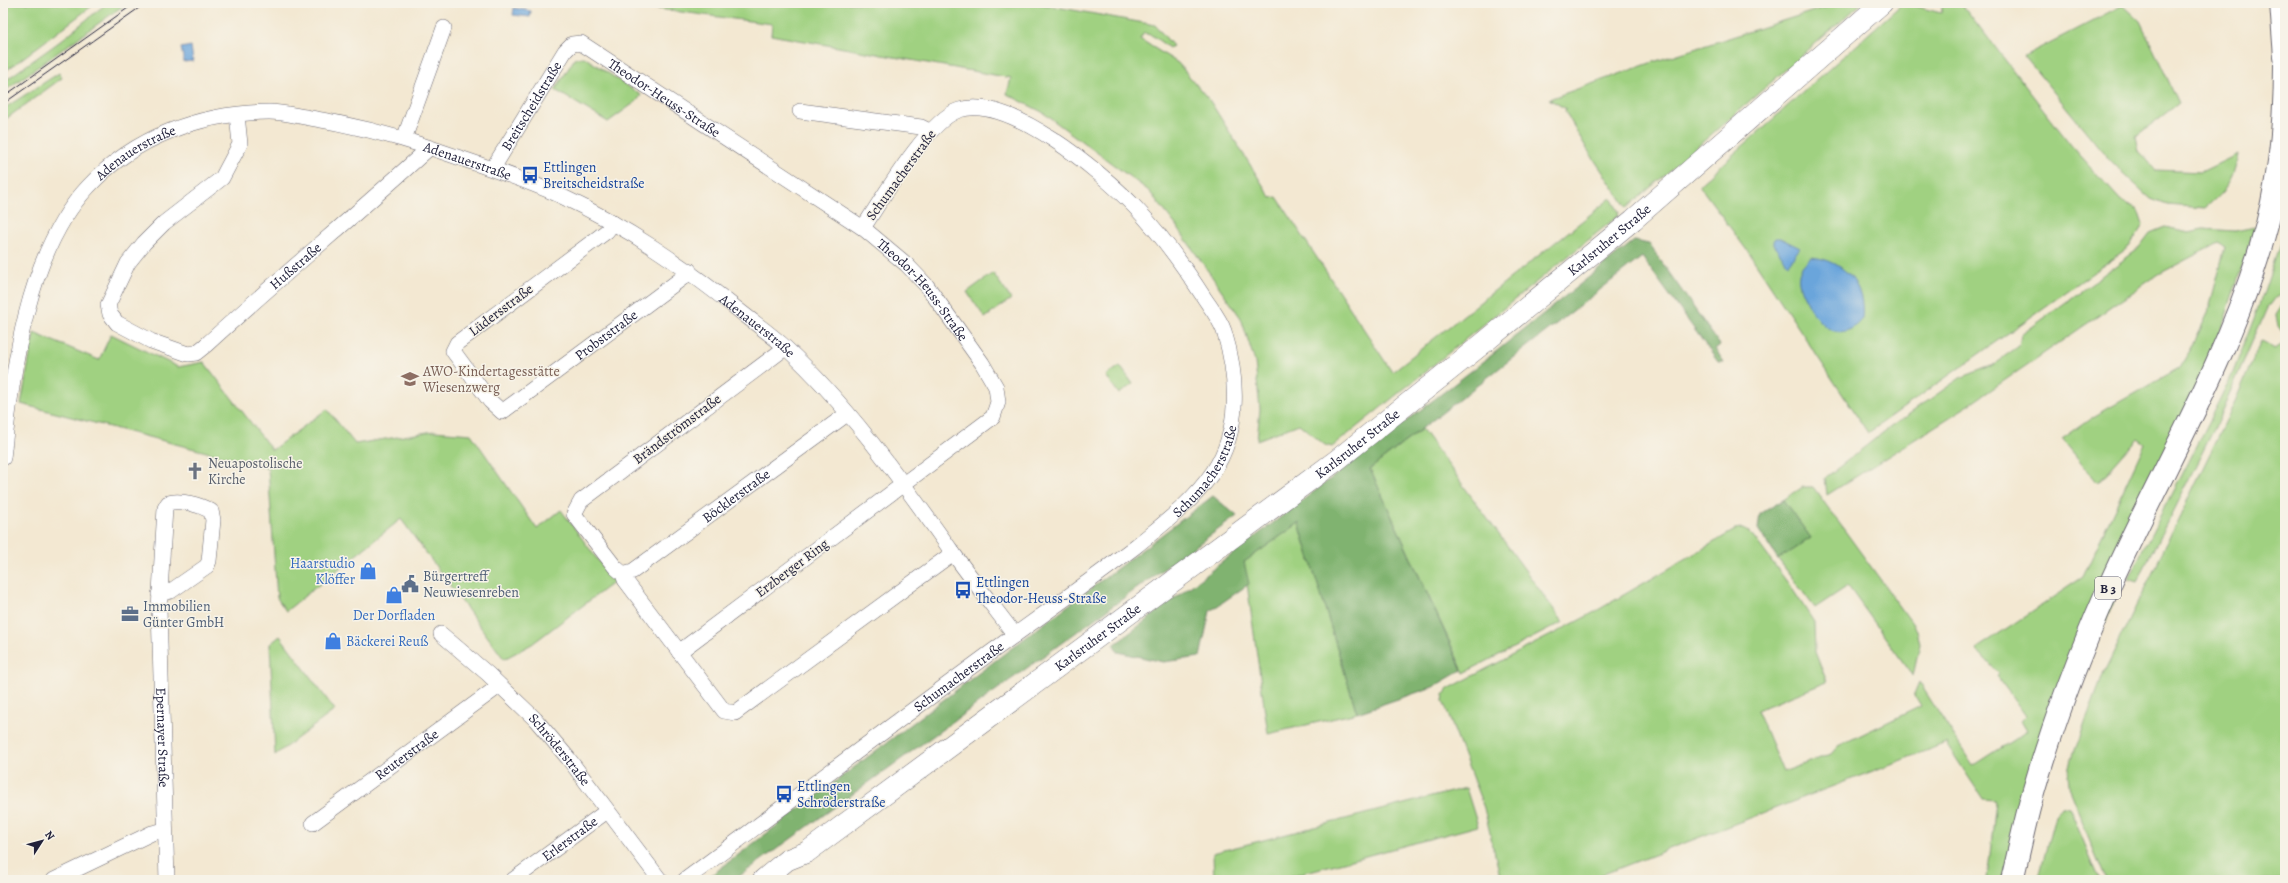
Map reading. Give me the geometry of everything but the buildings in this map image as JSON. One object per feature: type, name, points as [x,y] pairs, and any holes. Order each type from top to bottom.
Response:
[{"type":"main road","name":"Karlsruher Straße","points":[[763,880],[786,860],[807,852],[1337,460],[1486,342],[1633,220],[1882,3]]},
{"type":"main road","points":[[2281,3],[2285,57]]},
{"type":"main road","name":"B 3","points":[[2012,880],[2036,782],[2072,677],[2107,591],[2209,381],[2240,310],[2262,245],[2277,176],[2282,139],[2285,65]]},
{"type":"main road","name":"Karlsruher Straße","points":[[785,880],[796,871],[807,852]]},
{"type":"street","points":[[404,139],[444,28]]},
{"type":"street","name":"Breitscheidstraße","points":[[492,168],[565,51],[572,44]]},
{"type":"street","name":"Theodor-Heuss-Straße","points":[[572,44],[581,44],[863,228],[903,261],[926,286],[982,363],[996,387],[998,402],[993,417],[904,484]]},
{"type":"street","name":"Schumacherstraße","points":[[685,880],[1015,635],[1097,576],[1185,507],[1211,474],[1227,444],[1236,412],[1231,361],[1223,327],[1177,257],[1134,206],[1077,155],[1026,123],[1004,113],[977,107],[956,110],[929,132],[863,228]]},
{"type":"street","points":[[800,111],[922,127],[929,132]]},
{"type":"street","name":"Adenauerstraße","points":[[3,458],[7,389],[39,271],[59,228],[86,189],[118,158],[146,141],[190,123],[237,115],[272,112],[360,127],[404,139],[492,168],[560,196],[613,223],[689,270],[785,348],[847,414],[904,484],[953,553],[1015,635]]},
{"type":"street","name":"Hußstraße","points":[[237,115],[240,144],[222,178],[164,223],[144,243],[128,263],[108,306],[110,314],[117,323],[151,341],[188,354],[196,353],[370,203],[429,148]]},
{"type":"street","name":"Lüdersstraße","points":[[502,412],[490,401],[453,351],[457,343],[607,231],[613,223]]},
{"type":"street","name":"Probststraße","points":[[502,412],[685,276],[689,270]]},
{"type":"street","name":"Brändströmstraße","points":[[623,574],[615,567],[574,514],[581,501],[785,348]]},
{"type":"street","name":"Böcklerstraße","points":[[623,574],[633,571],[847,414]]},
{"type":"street","name":"Erzberger Ring","points":[[679,652],[904,484]]},
{"type":"street","name":"Epernayer Straße","points":[[159,594],[171,592],[207,566],[209,560],[213,520],[210,511],[203,506],[173,501],[168,503],[165,508],[159,594],[167,880]]},
{"type":"street","points":[[623,574],[625,580],[724,711],[735,713],[953,553]]},
{"type":"street","name":"Schröderstraße","points":[[441,634],[535,719],[568,758],[660,880]]},
{"type":"street","name":"Reuterstraße","points":[[313,823],[500,686]]},
{"type":"street","name":"Erlerstraße","points":[[513,880],[607,811]]},
{"type":"street","points":[[54,880],[152,832],[165,830]]},
{"type":"green space","points":[[3,3],[96,3],[3,73]]},
{"type":"green space","points":[[107,3],[127,3],[3,92],[3,82],[59,42]]},
{"type":"green space","points":[[613,3],[1035,3],[1155,25],[1173,46],[1169,48],[1153,36],[1144,33],[1140,39],[1178,63],[1210,101],[1271,198],[1277,197],[1392,372],[1611,198],[1619,212],[1618,216],[1332,447],[1325,445],[1299,424],[1257,440],[1260,409],[1255,362],[1241,318],[1175,224],[1149,191],[1042,112],[1007,94],[1011,78],[771,35],[772,24]]},
{"type":"green space","points":[[1839,3],[1862,3],[1627,208],[1587,149],[1565,111],[1566,109],[1549,99],[1653,62]]},
{"type":"green space","points":[[1903,3],[1941,13],[1943,3],[1961,3],[2071,145],[2123,203],[2138,210],[2143,225],[2129,247],[1868,433],[1751,256],[1699,185]]},
{"type":"green space","points":[[2123,5],[2140,21],[2179,103],[2136,136],[2139,151],[2156,170],[2201,172],[2238,154],[2234,171],[2228,184],[2224,190],[2205,208],[2167,205],[2151,199],[2112,163],[2024,56]]},
{"type":"green space","points":[[584,57],[641,95],[637,101],[608,122],[555,90],[575,58]]},
{"type":"green space","points":[[59,73],[62,78],[3,121],[3,109]]},
{"type":"green space","points":[[2165,227],[2189,232],[2203,229],[2235,231],[2255,227],[2222,327],[2003,880],[1987,880],[1996,802],[1995,800],[1983,799],[1946,743],[1588,880],[1501,880],[1484,808],[1443,701],[1444,695],[1448,689],[1591,614],[1735,530],[1742,529],[1750,532],[1793,590],[1814,622],[1815,652],[1827,682],[1757,710],[1783,772],[1831,754],[1838,746],[1921,706],[1914,694],[1919,682],[1973,766],[2027,731],[2021,721],[2026,716],[1997,676],[1999,674],[1976,649],[2083,577],[2145,443],[2138,438],[2098,483],[2062,439],[2093,417],[2179,368],[2191,349],[2208,313],[2225,247],[2218,243],[2159,274],[1969,405],[1827,495],[1825,478],[1885,431],[1960,378],[1991,366],[2019,346],[2021,335],[2137,250],[2150,233]]},
{"type":"green space","points":[[2285,229],[2285,291],[2275,297],[2267,308],[2212,433],[2137,582],[2128,579],[2232,375],[2263,295]]},
{"type":"green space","points":[[1634,241],[1649,244],[1720,345],[1715,349],[1724,362],[1718,362],[1642,257],[1370,469],[1462,670],[1433,687],[1357,713],[1299,523],[1244,562],[1249,584],[1210,611],[1200,657],[1163,662],[1118,652],[1114,645],[1483,362]]},
{"type":"green space","points":[[993,273],[1011,299],[985,318],[967,292]]},
{"type":"green space","points":[[2285,301],[2285,336],[2278,326],[2276,315]]},
{"type":"green space","points":[[34,333],[99,360],[111,334],[178,367],[204,362],[272,450],[327,409],[355,444],[434,431],[471,434],[537,529],[561,510],[614,582],[532,644],[504,659],[401,519],[286,611],[277,598],[268,468],[21,404]]},
{"type":"green space","points":[[2261,341],[2274,348],[2285,341],[2285,880],[2106,880],[2070,792],[2068,775],[2072,758],[2105,670],[2233,406]]},
{"type":"green space","points":[[1120,366],[1133,384],[1119,394],[1106,376]]},
{"type":"green space","points":[[1422,429],[1563,622],[1464,673],[1370,469]]},
{"type":"green space","points":[[1803,487],[1813,487],[1917,630],[1920,644],[1913,676],[1848,586],[1815,608],[1778,559],[1811,538],[1783,500]]},
{"type":"green space","points":[[1213,496],[1237,516],[734,880],[705,880]]},
{"type":"green space","points":[[1783,500],[1811,538],[1778,559],[1758,529],[1760,514]]},
{"type":"green space","points":[[1299,523],[1357,713],[1268,734],[1244,562]]},
{"type":"green space","points":[[280,636],[335,710],[275,755],[270,644]]},
{"type":"green space","points":[[1466,788],[1478,826],[1276,880],[1214,880],[1213,853]]},
{"type":"green space","points":[[2063,806],[2069,807],[2100,880],[2038,880],[2055,816]]},
{"type":"green space","points":[[1490,872],[1493,880],[1458,880]]},
{"type":"water","points":[[514,8],[531,11],[530,17],[513,15]]},
{"type":"water","points":[[191,46],[193,61],[184,62],[181,48]]},
{"type":"water","points":[[1775,238],[1780,238],[1800,248],[1788,264],[1773,245]]},
{"type":"water","points":[[1811,257],[1834,263],[1851,277],[1857,286],[1862,307],[1862,319],[1851,329],[1837,331],[1825,326],[1815,316],[1804,297],[1799,282],[1800,271]]},
{"type":"tram line","points":[[3,97],[135,3]]},
{"type":"tram line","points":[[3,104],[146,3]]},
{"type":"place","name":"Ettlingen Breitscheidstraße","points":[[530,175]]},
{"type":"place","name":"AWO-Kindertagesstätte Wiesenzwerg","points":[[410,379]]},
{"type":"place","name":"Neuapostolische Kirche","points":[[195,471]]},
{"type":"place","name":"Haarstudio Klöffer","points":[[368,571]]},
{"type":"place","name":"Bürgertreff Neuwiesenreben","points":[[410,584]]},
{"type":"place","name":"Ettlingen Theodor-Heuss-Straße","points":[[963,590]]},
{"type":"place","name":"Der Dorfladen","points":[[394,595]]},
{"type":"place","name":"Immobilien Günter GmbH","points":[[130,614]]},
{"type":"place","name":"Bäckerei Reuß","points":[[333,641]]},
{"type":"place","name":"Ettlingen Schröderstraße","points":[[784,794]]}]
